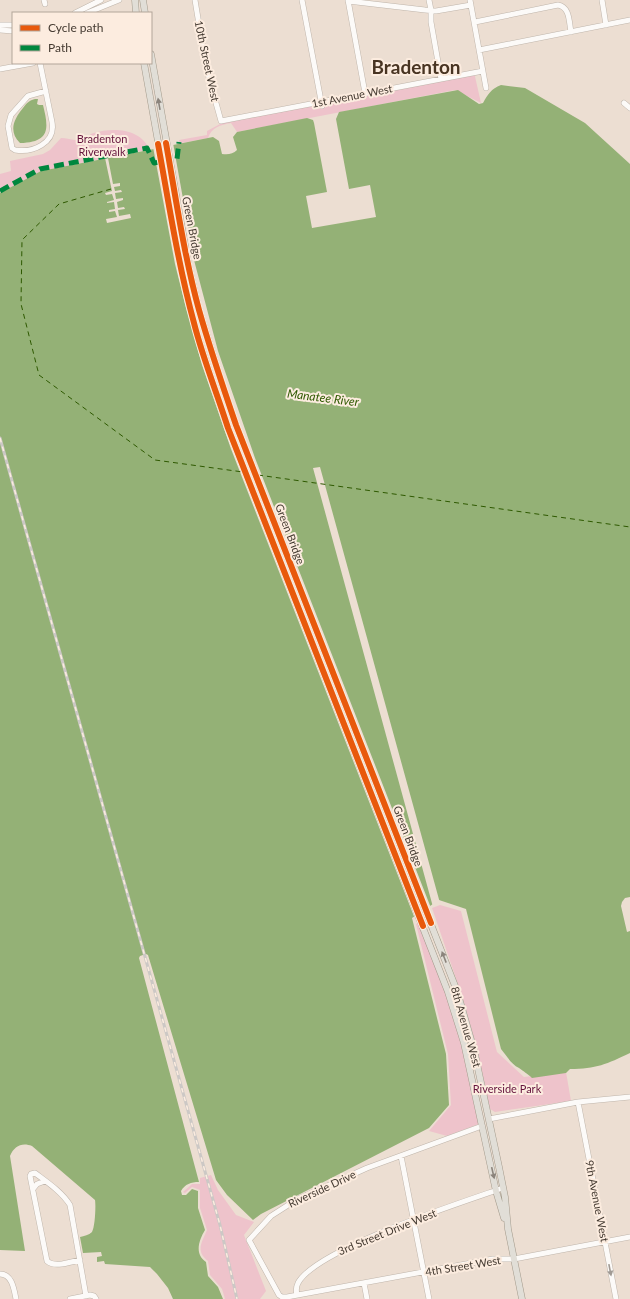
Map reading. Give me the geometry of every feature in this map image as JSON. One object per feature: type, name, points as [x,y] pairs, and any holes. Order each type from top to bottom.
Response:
[{"type":"main road","points":[[134,0],[136,12]]},
{"type":"main road","points":[[143,0],[145,12]]},
{"type":"main road","name":"Green Bridge","points":[[152,60],[191,275],[199,310],[222,384],[236,425],[431,923]]},
{"type":"main road","name":"Green Bridge","points":[[144,64],[177,248],[194,325],[228,428],[423,926]]},
{"type":"main road","name":"8th Avenue West","points":[[431,923],[464,1012],[499,1166],[508,1229],[522,1299]]},
{"type":"main road","name":"8th Avenue West","points":[[423,926],[448,992],[464,1043],[496,1191],[508,1229]]},
{"type":"main road","points":[[464,1043],[472,1063],[483,1112],[489,1119]]},
{"type":"main road","points":[[482,1126],[488,1131],[493,1152],[499,1166]]},
{"type":"street","points":[[77,12],[101,0]]},
{"type":"street","points":[[89,12],[119,0]]},
{"type":"street","name":"10th Street West","points":[[195,0],[206,67],[221,121]]},
{"type":"street","points":[[302,0],[321,104]]},
{"type":"street","points":[[364,93],[348,0],[431,10],[471,2],[486,88]]},
{"type":"street","points":[[429,0],[431,22],[441,78]]},
{"type":"street","points":[[602,0],[606,25]]},
{"type":"street","points":[[474,22],[558,5],[567,10],[571,32]]},
{"type":"street","points":[[479,50],[630,20]]},
{"type":"street","points":[[0,25],[12,26]]},
{"type":"street","points":[[0,30],[12,31]]},
{"type":"street","points":[[0,69],[28,64]]},
{"type":"street","points":[[40,64],[46,91],[52,126],[50,138],[37,148],[15,150],[12,148],[8,126],[11,115],[28,96],[46,91]]},
{"type":"street","name":"1st Avenue West","points":[[221,121],[321,104],[364,93],[483,71]]},
{"type":"street","points":[[624,103],[630,108]]},
{"type":"street","points":[[489,1119],[578,1102],[630,1098]]},
{"type":"street","name":"9th Avenue West","points":[[578,1102],[616,1299]]},
{"type":"street","name":"Riverside Drive","points":[[297,1295],[284,1297],[279,1295],[249,1240],[270,1216],[296,1200],[367,1168],[482,1126]]},
{"type":"street","points":[[401,1156],[429,1299]]},
{"type":"street","points":[[80,1260],[54,1265],[47,1261],[32,1189],[31,1174],[35,1173],[66,1199],[70,1205],[80,1260],[86,1296]]},
{"type":"street","points":[[32,1189],[37,1184],[45,1181]]},
{"type":"street","name":"3rd Street Drive West","points":[[297,1295],[299,1281],[323,1261],[354,1244],[503,1188]]},
{"type":"street","name":"4th Street West","points":[[297,1295],[494,1259],[514,1259],[630,1237]]},
{"type":"street","points":[[0,1274],[4,1274],[11,1280],[16,1299]]},
{"type":"street","points":[[364,1283],[367,1299]]},
{"type":"street","points":[[70,1299],[86,1296],[92,1296],[96,1299]]},
{"type":"green space","name":"Bradenton Riverwalk","points":[[474,72],[481,103],[455,90],[237,132],[231,123],[217,127],[212,131],[208,138],[182,143],[181,157],[148,154],[146,150],[41,171],[0,193],[0,174],[11,171],[10,161],[43,154],[50,150],[61,138],[80,140],[94,133],[118,130],[134,134],[141,138],[150,151],[177,153],[179,140],[207,135],[207,131],[222,123]]},
{"type":"green space","name":"Riverside Park","points":[[440,905],[461,911],[497,1052],[524,1077],[566,1072],[571,1101],[495,1112],[490,1109],[478,1052],[463,999],[432,908]]},
{"type":"green space","points":[[419,923],[446,993],[462,1047],[479,1124],[447,1136],[429,1131],[451,1105],[448,1054],[416,924]]},
{"type":"green space","points":[[211,1175],[218,1190],[236,1215],[254,1222],[244,1235],[266,1291],[260,1299],[225,1299],[222,1289],[210,1275],[208,1261],[202,1254],[201,1250],[202,1242],[207,1230],[200,1208],[200,1190],[192,1187],[185,1193],[183,1192],[192,1184],[200,1184],[200,1178]]},
{"type":"water","name":"Manatee River","points":[[501,85],[525,88],[585,123],[630,164],[630,1053],[601,1065],[570,1069],[566,1073],[532,1078],[514,1064],[501,1049],[466,909],[439,900],[412,918],[446,1054],[449,1105],[429,1128],[261,1214],[253,1220],[227,1195],[216,1180],[148,955],[146,954],[140,956],[139,958],[199,1182],[188,1184],[181,1191],[182,1195],[186,1195],[192,1189],[198,1191],[198,1208],[205,1230],[201,1238],[199,1251],[202,1259],[206,1262],[208,1276],[218,1287],[223,1299],[173,1299],[168,1288],[150,1267],[105,1264],[104,1261],[97,1262],[97,1257],[102,1256],[101,1252],[83,1253],[80,1237],[88,1235],[92,1232],[95,1216],[95,1200],[32,1146],[25,1144],[16,1147],[10,1156],[25,1251],[0,1250],[0,193],[41,171],[154,149],[156,155],[173,151],[173,145],[213,137],[219,141],[222,154],[230,154],[237,150],[233,137],[237,132],[307,118],[313,120],[314,123],[327,192],[306,196],[312,228],[376,217],[370,185],[349,189],[336,119],[339,112],[458,90],[479,104],[483,103],[492,90]]},
{"type":"water","points":[[38,99],[37,104],[43,105],[46,121],[45,133],[37,140],[20,143],[16,139],[13,130],[15,121],[27,103]]},
{"type":"pier","points":[[173,143],[194,260],[218,351],[255,458],[431,908],[415,919],[231,449],[202,365],[175,264],[153,147],[157,153],[171,150],[171,145]]},
{"type":"pier","points":[[105,158],[108,158],[113,184],[120,183],[120,186],[114,187],[115,191],[121,190],[122,192],[115,193],[116,199],[123,198],[123,200],[117,202],[118,208],[124,207],[125,209],[118,210],[119,216],[130,214],[131,218],[107,223],[106,219],[117,217],[115,211],[109,212],[109,210],[115,209],[114,202],[107,203],[114,200],[112,194],[106,195],[105,193],[112,191]]},
{"type":"pier","points":[[320,467],[440,903],[433,907],[313,468]]},
{"type":"pier","points":[[630,897],[630,931],[627,932],[621,906],[625,898]]},
{"type":"ferry route","points":[[111,189],[59,204],[22,240],[21,304],[39,375],[155,460],[243,472]]},
{"type":"ferry route","points":[[258,475],[630,527]]},
{"type":"railway","points":[[0,438],[220,1225],[237,1299]]},
{"type":"marked path","points":[[0,191],[40,169],[147,148],[154,163],[177,159],[179,142]]},
{"type":"cycle path","points":[[166,143],[189,269],[199,310],[226,396],[431,923]]},
{"type":"cycle path","points":[[158,144],[188,301],[206,363],[228,428],[423,926]]},
{"type":"district","name":"Bradenton","points":[[416,67]]}]
